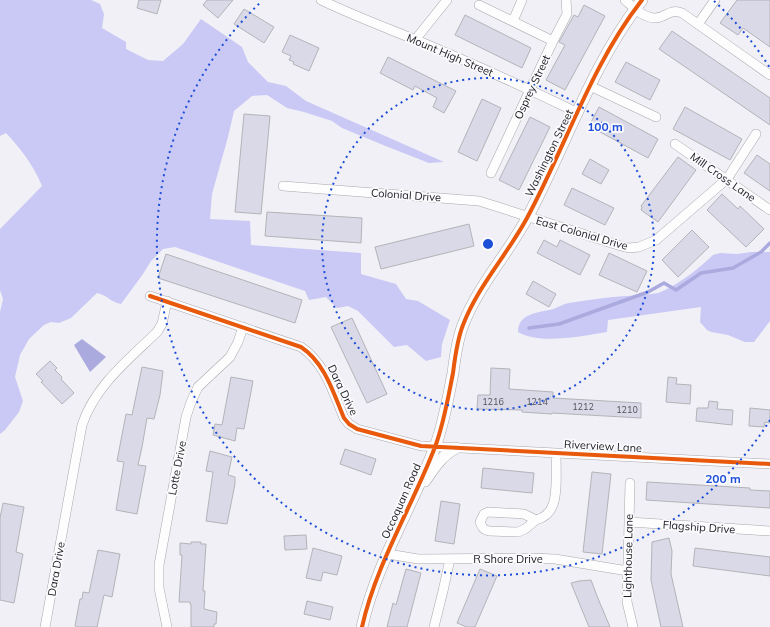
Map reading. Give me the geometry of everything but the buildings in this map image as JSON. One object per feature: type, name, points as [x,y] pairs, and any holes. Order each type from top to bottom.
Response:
[{"type":"street","name":"Mount High Street","points":[[321,0],[349,14],[415,40],[531,90],[578,113]]},
{"type":"street","points":[[415,40],[447,0]]},
{"type":"street","points":[[513,21],[522,0]]},
{"type":"street","name":"Osprey Street","points":[[491,173],[567,14],[566,0]]},
{"type":"street","points":[[625,0],[638,4],[646,16],[655,18],[670,12],[678,12],[698,24],[770,75]]},
{"type":"street","points":[[698,24],[715,0]]},
{"type":"street","name":"Washington Street","points":[[469,311],[478,293],[527,217],[608,51],[638,4]]},
{"type":"street","points":[[478,5],[553,41]]},
{"type":"street","points":[[590,86],[656,117]]},
{"type":"street","name":"East Colonial Drive","points":[[527,217],[621,246],[629,248],[639,247],[656,240],[727,179],[756,134]]},
{"type":"street","name":"Mill Cross Lane","points":[[675,144],[770,210]]},
{"type":"street","name":"Colonial Drive","points":[[283,186],[479,201],[527,217]]},
{"type":"street","name":"Dara Drive","points":[[150,296],[301,347],[310,353],[322,369],[344,418],[349,424],[357,429],[420,446],[435,447]]},
{"type":"street","name":"Dara Drive","points":[[45,627],[82,425],[86,414],[109,379],[157,332],[162,324],[168,302]]},
{"type":"street","name":"Occoquan Road","points":[[362,627],[373,591],[388,554],[435,447],[444,418],[462,327],[469,311]]},
{"type":"street","name":"Lotte Drive","points":[[167,627],[159,588],[159,565],[187,413],[198,387],[230,357],[235,350],[243,327]]},
{"type":"street","name":"Riverview Lane","points":[[435,447],[770,464]]},
{"type":"street","points":[[411,502],[442,458],[456,448]]},
{"type":"street","points":[[536,520],[524,514],[488,512],[484,514],[480,522],[482,527],[486,530],[518,532],[525,529],[548,513],[555,499],[556,453]]},
{"type":"street","name":"Lighthouse Lane","points":[[630,483],[627,602],[633,627]]},
{"type":"street","name":"Flagship Drive","points":[[629,522],[770,531]]},
{"type":"street","name":"R Shore Drive","points":[[388,554],[418,559],[547,558],[628,571]]},
{"type":"street","points":[[434,627],[450,559]]},
{"type":"shaded area","points":[[0,0],[91,0],[100,4],[104,14],[102,28],[126,42],[126,49],[148,60],[163,61],[183,44],[201,19],[242,47],[248,62],[268,82],[286,86],[306,101],[444,162],[429,163],[342,128],[332,121],[287,108],[267,95],[252,96],[234,111],[212,194],[210,219],[250,221],[251,245],[361,253],[361,274],[396,284],[406,299],[418,301],[450,320],[442,344],[441,357],[426,361],[407,345],[394,347],[358,311],[348,306],[337,308],[326,297],[309,300],[305,291],[175,247],[163,249],[151,261],[121,304],[97,293],[71,318],[59,323],[51,322],[44,325],[29,339],[20,355],[15,377],[23,401],[19,412],[0,434],[0,312],[3,299],[0,290],[0,229],[42,186],[27,158],[17,145],[6,133],[0,136]]},
{"type":"shaded area","points":[[770,252],[770,321],[754,342],[745,342],[728,335],[707,330],[700,322],[701,307],[608,320],[607,332],[574,337],[550,339],[538,338],[527,336],[518,332],[521,321],[529,315],[569,303],[658,293],[687,277],[713,255],[720,253],[737,254]]},
{"type":"shaded area","points":[[82,339],[106,357],[90,372],[74,345]]},
{"type":"waterway","points":[[529,328],[559,324],[648,292],[664,283],[676,290],[701,273],[733,268],[761,252],[770,243]]},
{"type":"cycle path","points":[[362,627],[368,604],[385,558],[435,447],[443,420],[453,373],[456,349],[469,311],[527,218],[593,79],[624,25],[642,0]]},
{"type":"cycle path","points":[[150,296],[301,347],[316,361],[322,370],[332,388],[344,418],[349,424],[357,429],[421,446],[770,464]]}]
